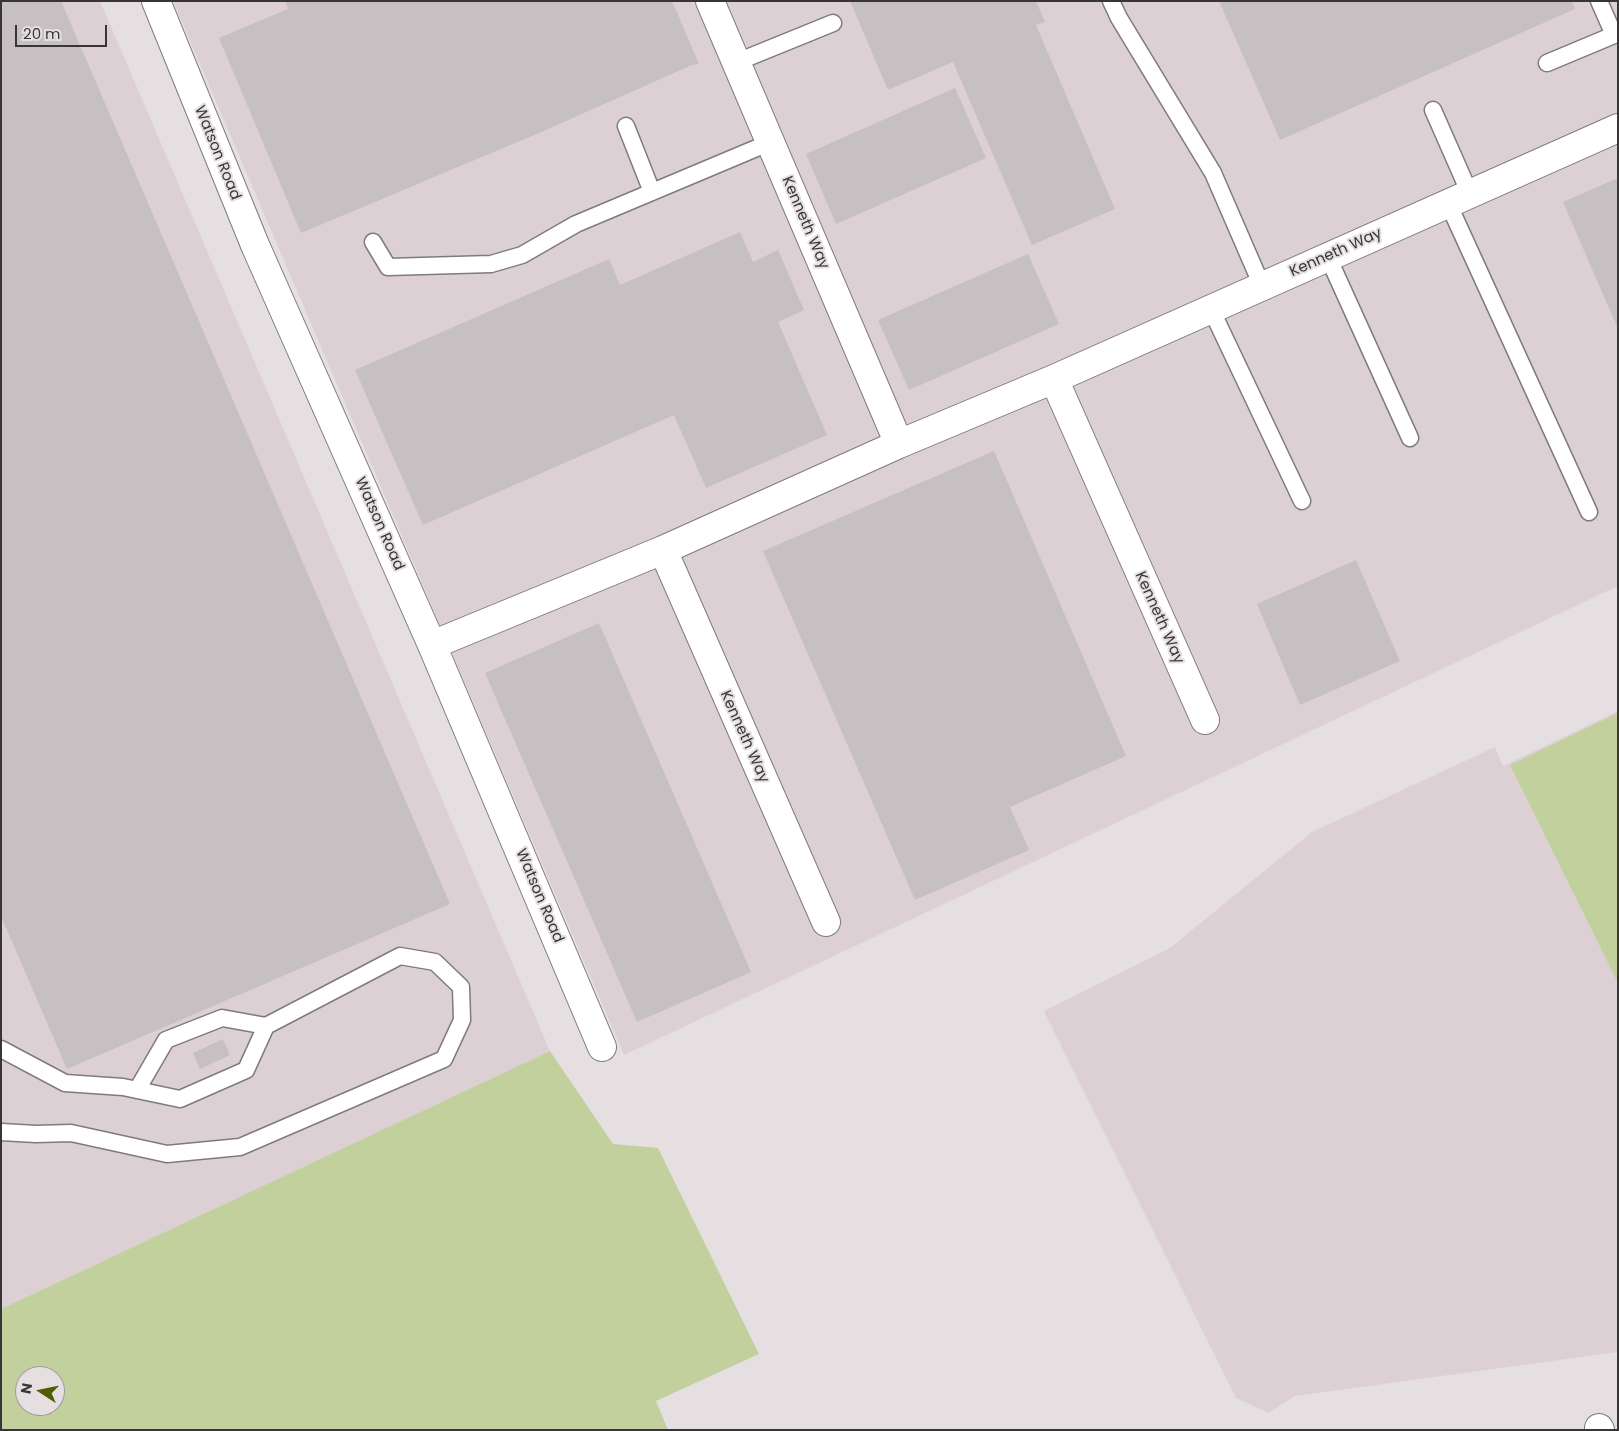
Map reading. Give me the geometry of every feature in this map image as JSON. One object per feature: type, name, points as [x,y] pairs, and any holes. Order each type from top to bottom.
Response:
[{"type":"street","name":"Watson Road","points":[[156,1],[255,244],[432,646],[602,1047]]},
{"type":"street","name":"Kenneth Way","points":[[710,1],[899,444]]},
{"type":"street","name":"Kenneth Way","points":[[432,646],[663,550],[899,444],[1054,379],[1618,128]]},
{"type":"street","name":"Kenneth Way","points":[[1054,379],[1205,720]]},
{"type":"street","name":"Kenneth Way","points":[[663,550],[826,922]]},
{"type":"lane","points":[[1111,1],[1119,18],[1213,173],[1262,286]]},
{"type":"lane","points":[[1547,63],[1614,35],[1600,1]]},
{"type":"lane","points":[[737,62],[833,23]]},
{"type":"lane","points":[[1433,110],[1459,198],[1589,512]]},
{"type":"lane","points":[[626,126],[652,192]]},
{"type":"lane","points":[[373,242],[388,267],[491,264],[522,254],[576,224],[771,142]]},
{"type":"lane","points":[[1328,257],[1410,438]]},
{"type":"lane","points":[[1211,309],[1302,501]]},
{"type":"lane","points":[[1,1132],[71,1133],[167,1154],[240,1147],[444,1059],[462,1020],[461,987],[435,962],[400,956],[266,1026],[222,1018],[166,1040],[137,1090]]},
{"type":"lane","points":[[1,1049],[65,1083],[123,1087],[180,1099],[246,1070],[266,1026]]},
{"type":"lane","points":[[1,1145],[19,1133]]},
{"type":"shaded area","points":[[1,1],[100,1],[550,1051],[1,1309]]},
{"type":"shaded area","points":[[173,1],[1618,1],[1618,586],[624,1055]]},
{"type":"shaded area","points":[[1618,711],[1618,1352],[1295,1396],[1269,1413],[1236,1398],[1044,1011],[1170,948],[1312,832],[1495,747],[1503,766]]},
{"type":"green space","points":[[1618,713],[1618,983],[1510,765]]},
{"type":"green space","points":[[550,1051],[613,1144],[658,1148],[759,1354],[656,1401],[668,1430],[1,1430],[1,1309]]},
{"type":"building","points":[[1,1],[61,1],[450,904],[67,1069],[1,916]]},
{"type":"building","points":[[285,1],[672,1],[699,64],[692,65],[539,133],[301,233],[219,38],[288,9]]},
{"type":"building","points":[[850,1],[1036,1],[1045,22],[1036,25],[1115,209],[1032,245],[953,62],[888,90]]},
{"type":"building","points":[[1219,1],[1572,1],[1575,9],[1280,140]]},
{"type":"building","points":[[955,88],[986,158],[836,224],[806,154]]},
{"type":"building","points":[[1618,178],[1618,329],[1563,202]]},
{"type":"building","points":[[740,232],[753,262],[778,250],[804,310],[778,322],[827,435],[706,488],[674,415],[423,525],[355,370],[609,259],[620,285]]},
{"type":"building","points":[[1028,254],[1059,324],[909,390],[878,320]]},
{"type":"building","points":[[994,451],[1126,756],[1010,807],[1029,850],[915,900],[763,551]]},
{"type":"building","points":[[1356,560],[1400,661],[1300,705],[1257,604]]},
{"type":"building","points":[[599,623],[751,972],[637,1022],[485,673]]},
{"type":"building","points":[[223,1039],[230,1055],[200,1069],[193,1053]]}]
